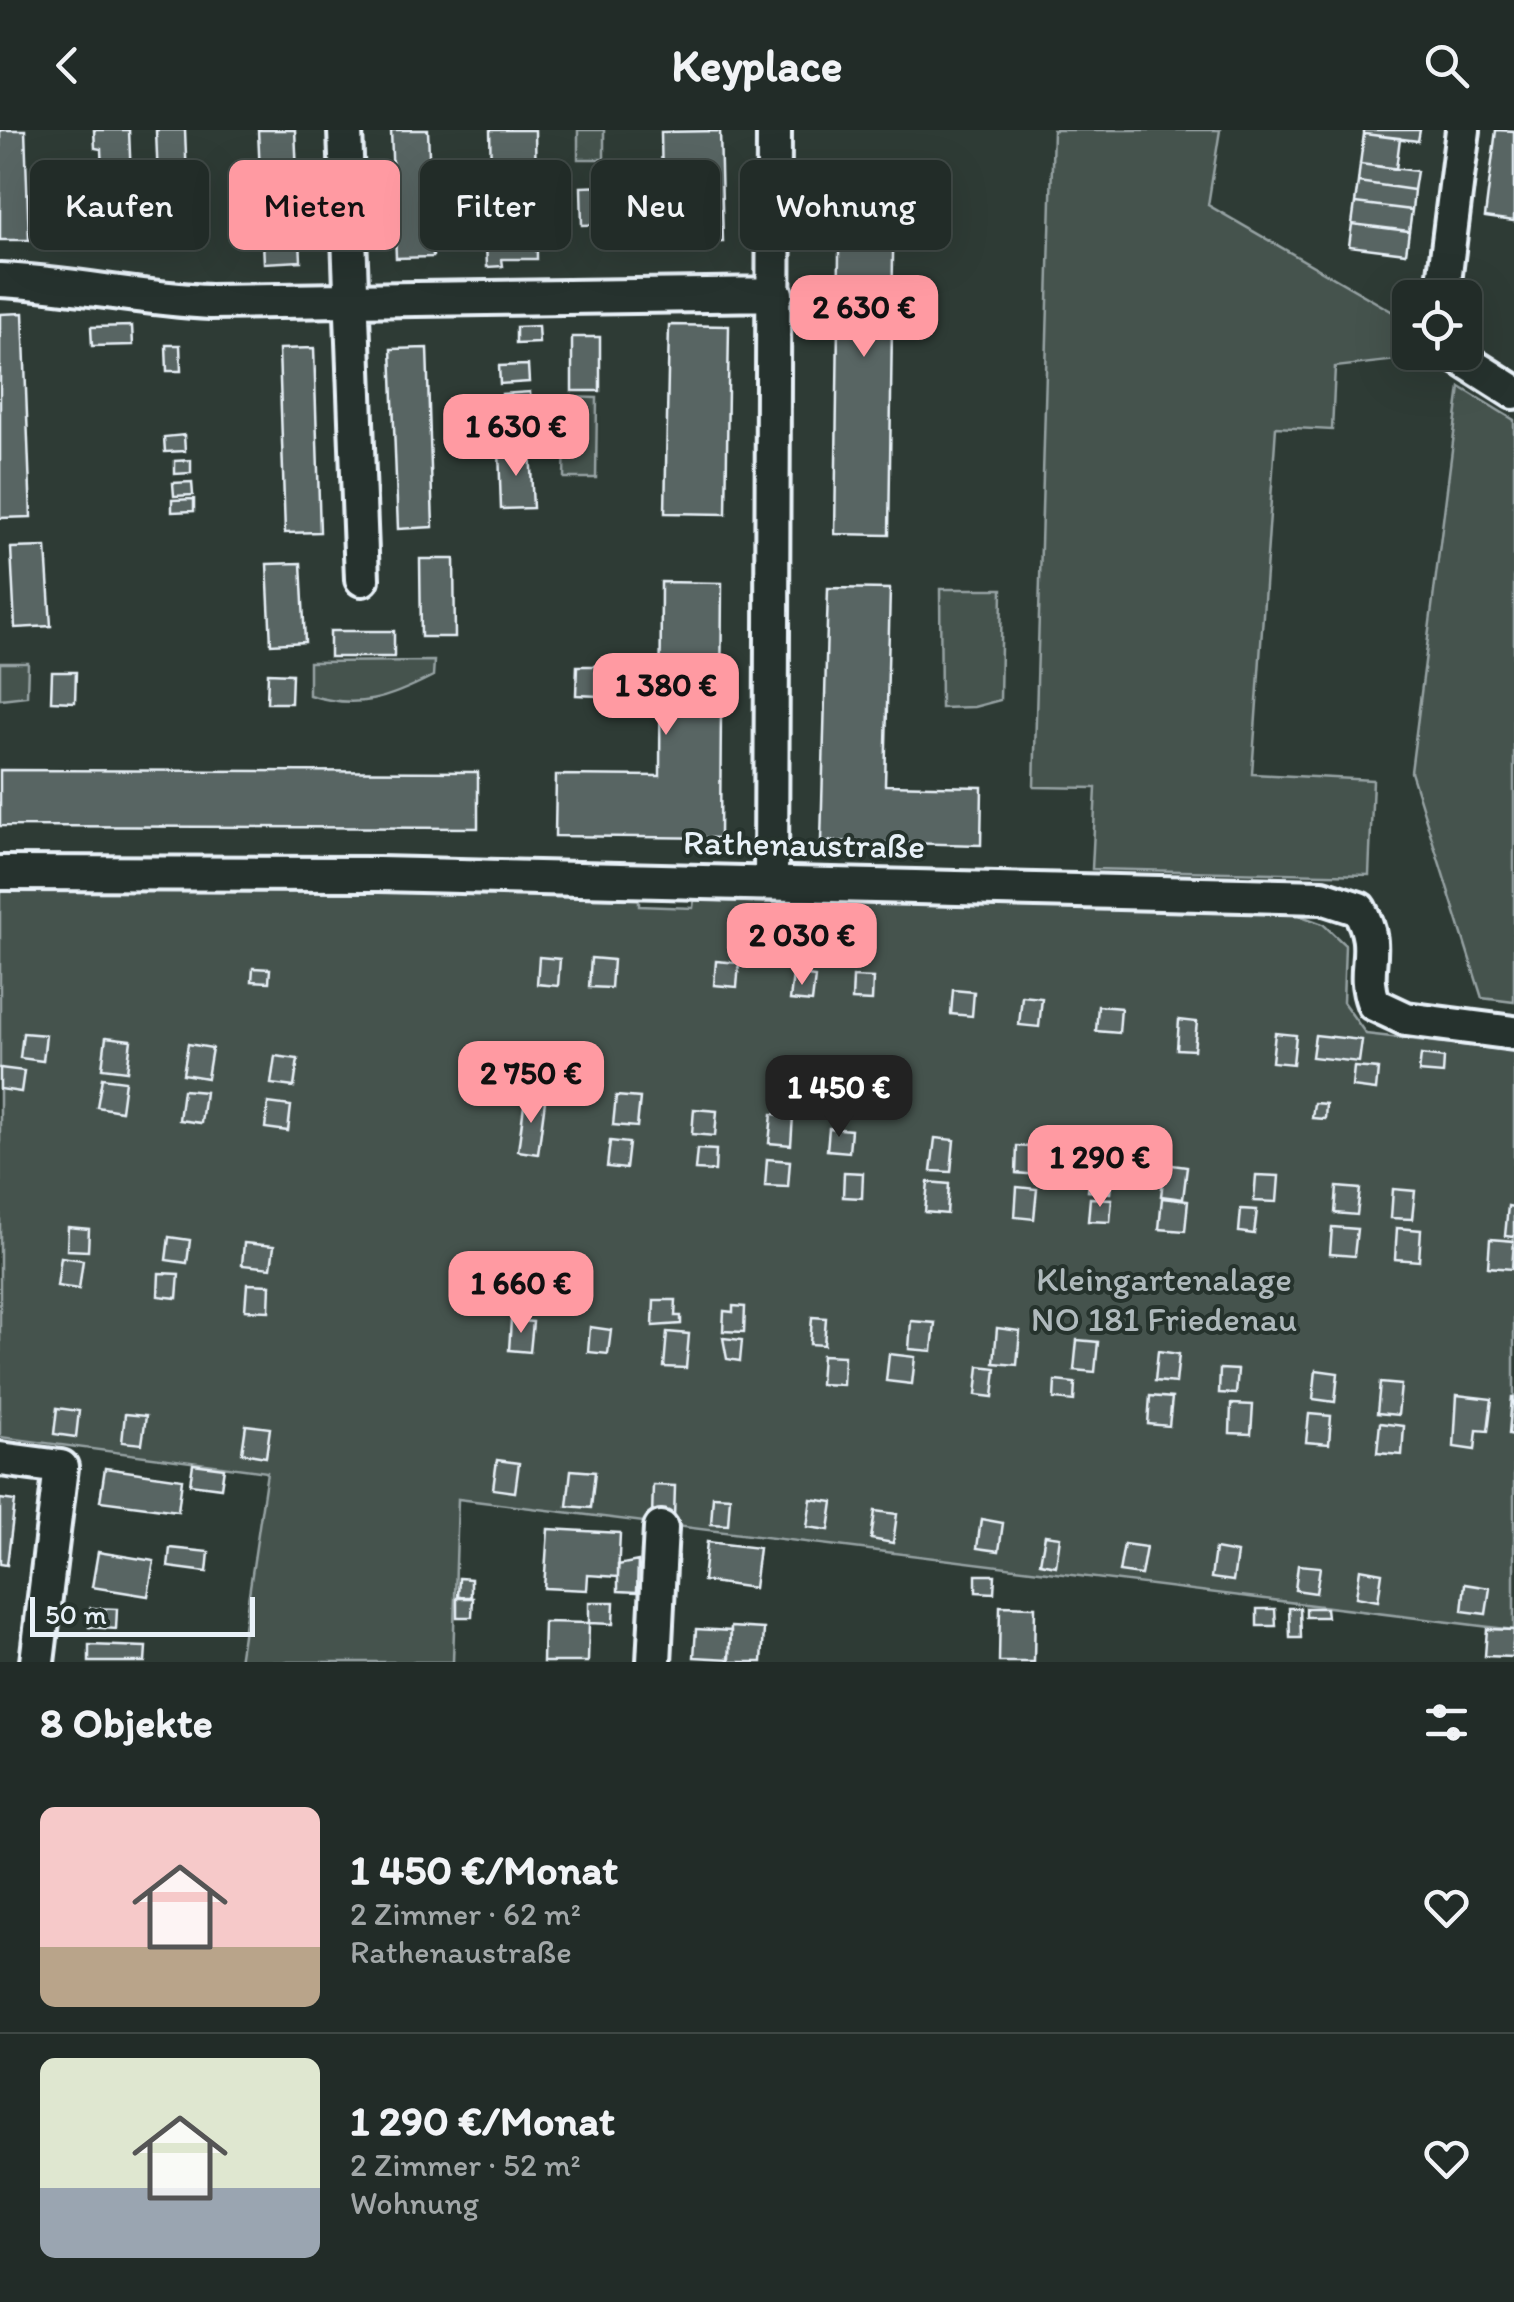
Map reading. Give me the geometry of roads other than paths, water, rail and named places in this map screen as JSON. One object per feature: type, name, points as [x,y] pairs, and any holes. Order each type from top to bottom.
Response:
[{"type":"street","points":[[345,130],[362,579]]},
{"type":"street","points":[[771,883],[774,130]]},
{"type":"street","points":[[1444,280],[1463,130]]},
{"type":"street","points":[[0,280],[54,282],[149,300],[776,294]]},
{"type":"street","points":[[1479,370],[1514,392]]},
{"type":"street","name":"Rathenaustraße","points":[[0,873],[379,874],[1322,897],[1359,909],[1373,934],[1368,987],[1374,1004],[1406,1019],[1514,1032]]},
{"type":"street","points":[[0,1459],[61,1467],[36,1662]]},
{"type":"street","points":[[654,1662],[662,1528]]},
{"type":"park label","name":"Kleingartenalage NO 181 Friedenau","points":[[1164,1299]]}]
